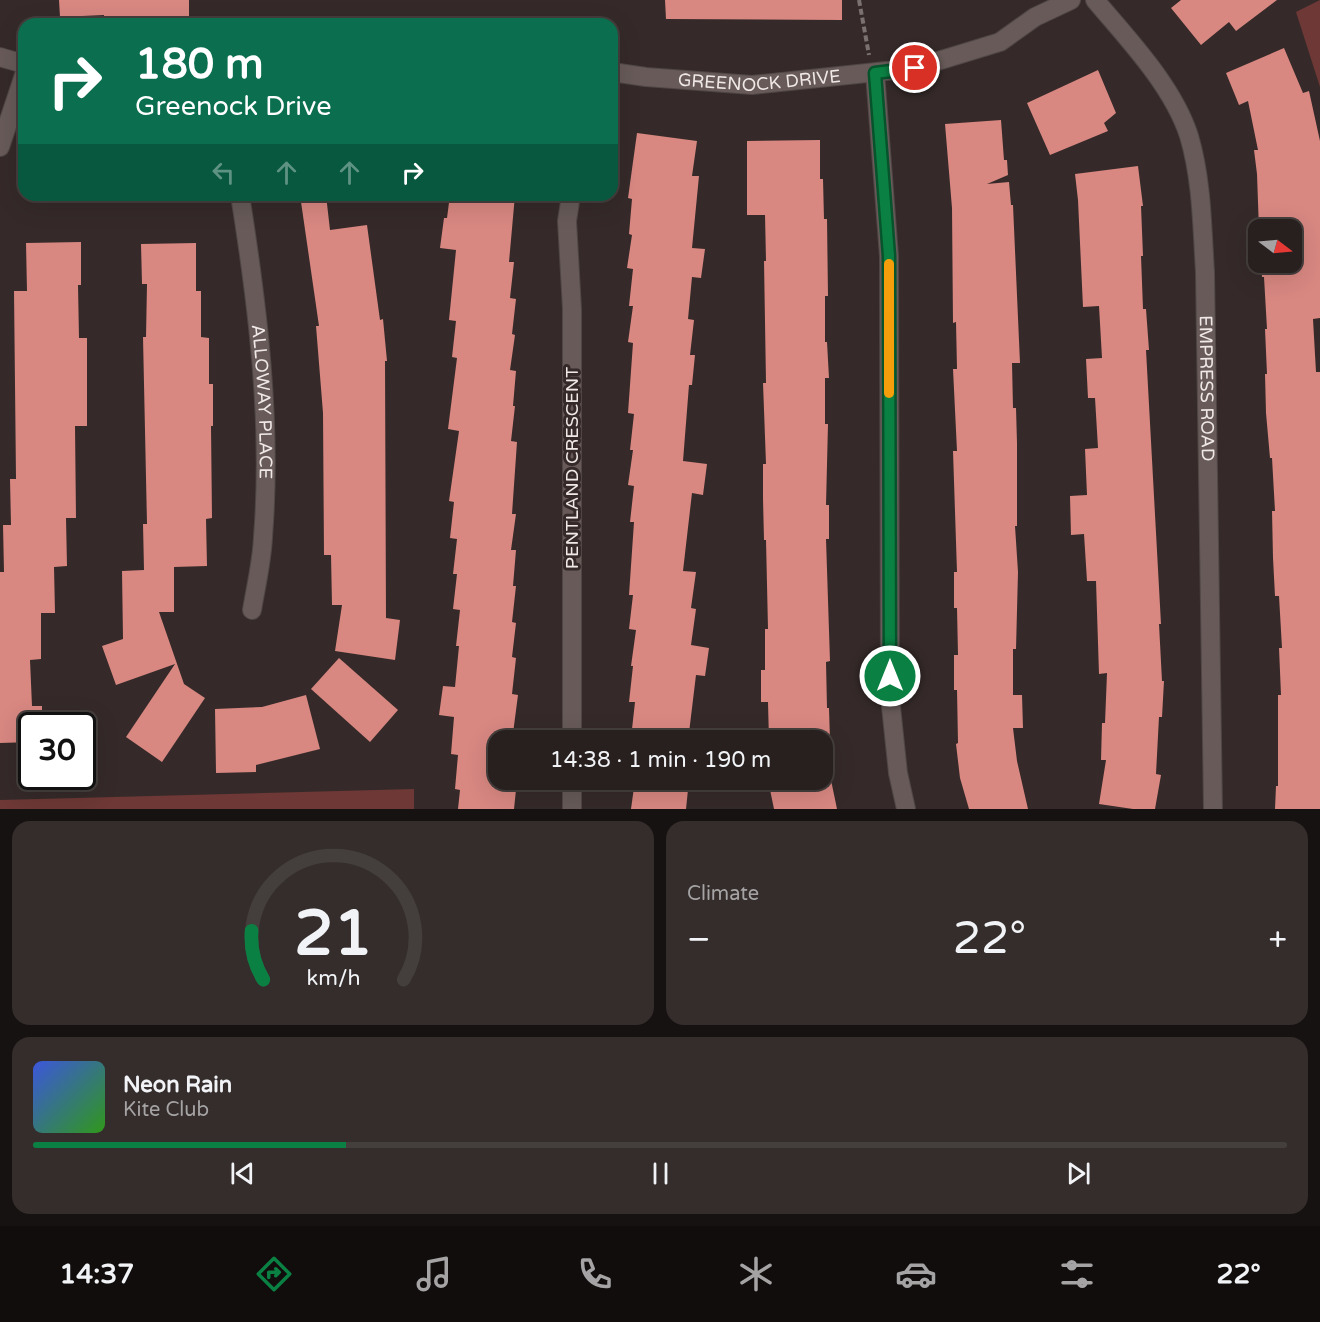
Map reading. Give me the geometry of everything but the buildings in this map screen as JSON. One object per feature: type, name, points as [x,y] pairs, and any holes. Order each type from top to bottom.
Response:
[{"type":"street","name":"GREENOCK DRIVE","points":[[618,73],[752,85],[915,68],[1000,42],[1035,17],[1071,0]]},
{"type":"street","name":"EMPRESS ROAD","points":[[1095,0],[1132,44],[1169,94],[1188,134],[1200,187],[1205,272],[1213,809]]},
{"type":"street","points":[[0,57],[18,62]]},
{"type":"street","points":[[875,73],[889,256],[890,697],[898,773],[906,809]]},
{"type":"street","points":[[0,147],[18,93]]},
{"type":"street","name":"ALLOWAY PLACE","points":[[241,201],[258,318],[265,432],[266,485],[263,540],[252,610]]},
{"type":"street","name":"PENTLAND CRESCENT","points":[[570,201],[567,220],[572,309],[572,730]]},
{"type":"street","points":[[572,790],[572,809]]},
{"type":"path","points":[[859,0],[867,47],[875,73]]},
{"type":"shaded area","points":[[1320,0],[1320,87],[1296,12]]},
{"type":"shaded area","points":[[414,789],[414,809],[0,809],[0,800]]},
{"type":"slow traffic","points":[[889,264],[889,393]]},
{"type":"route","points":[[890,676],[889,256],[875,73],[915,68]]}]
